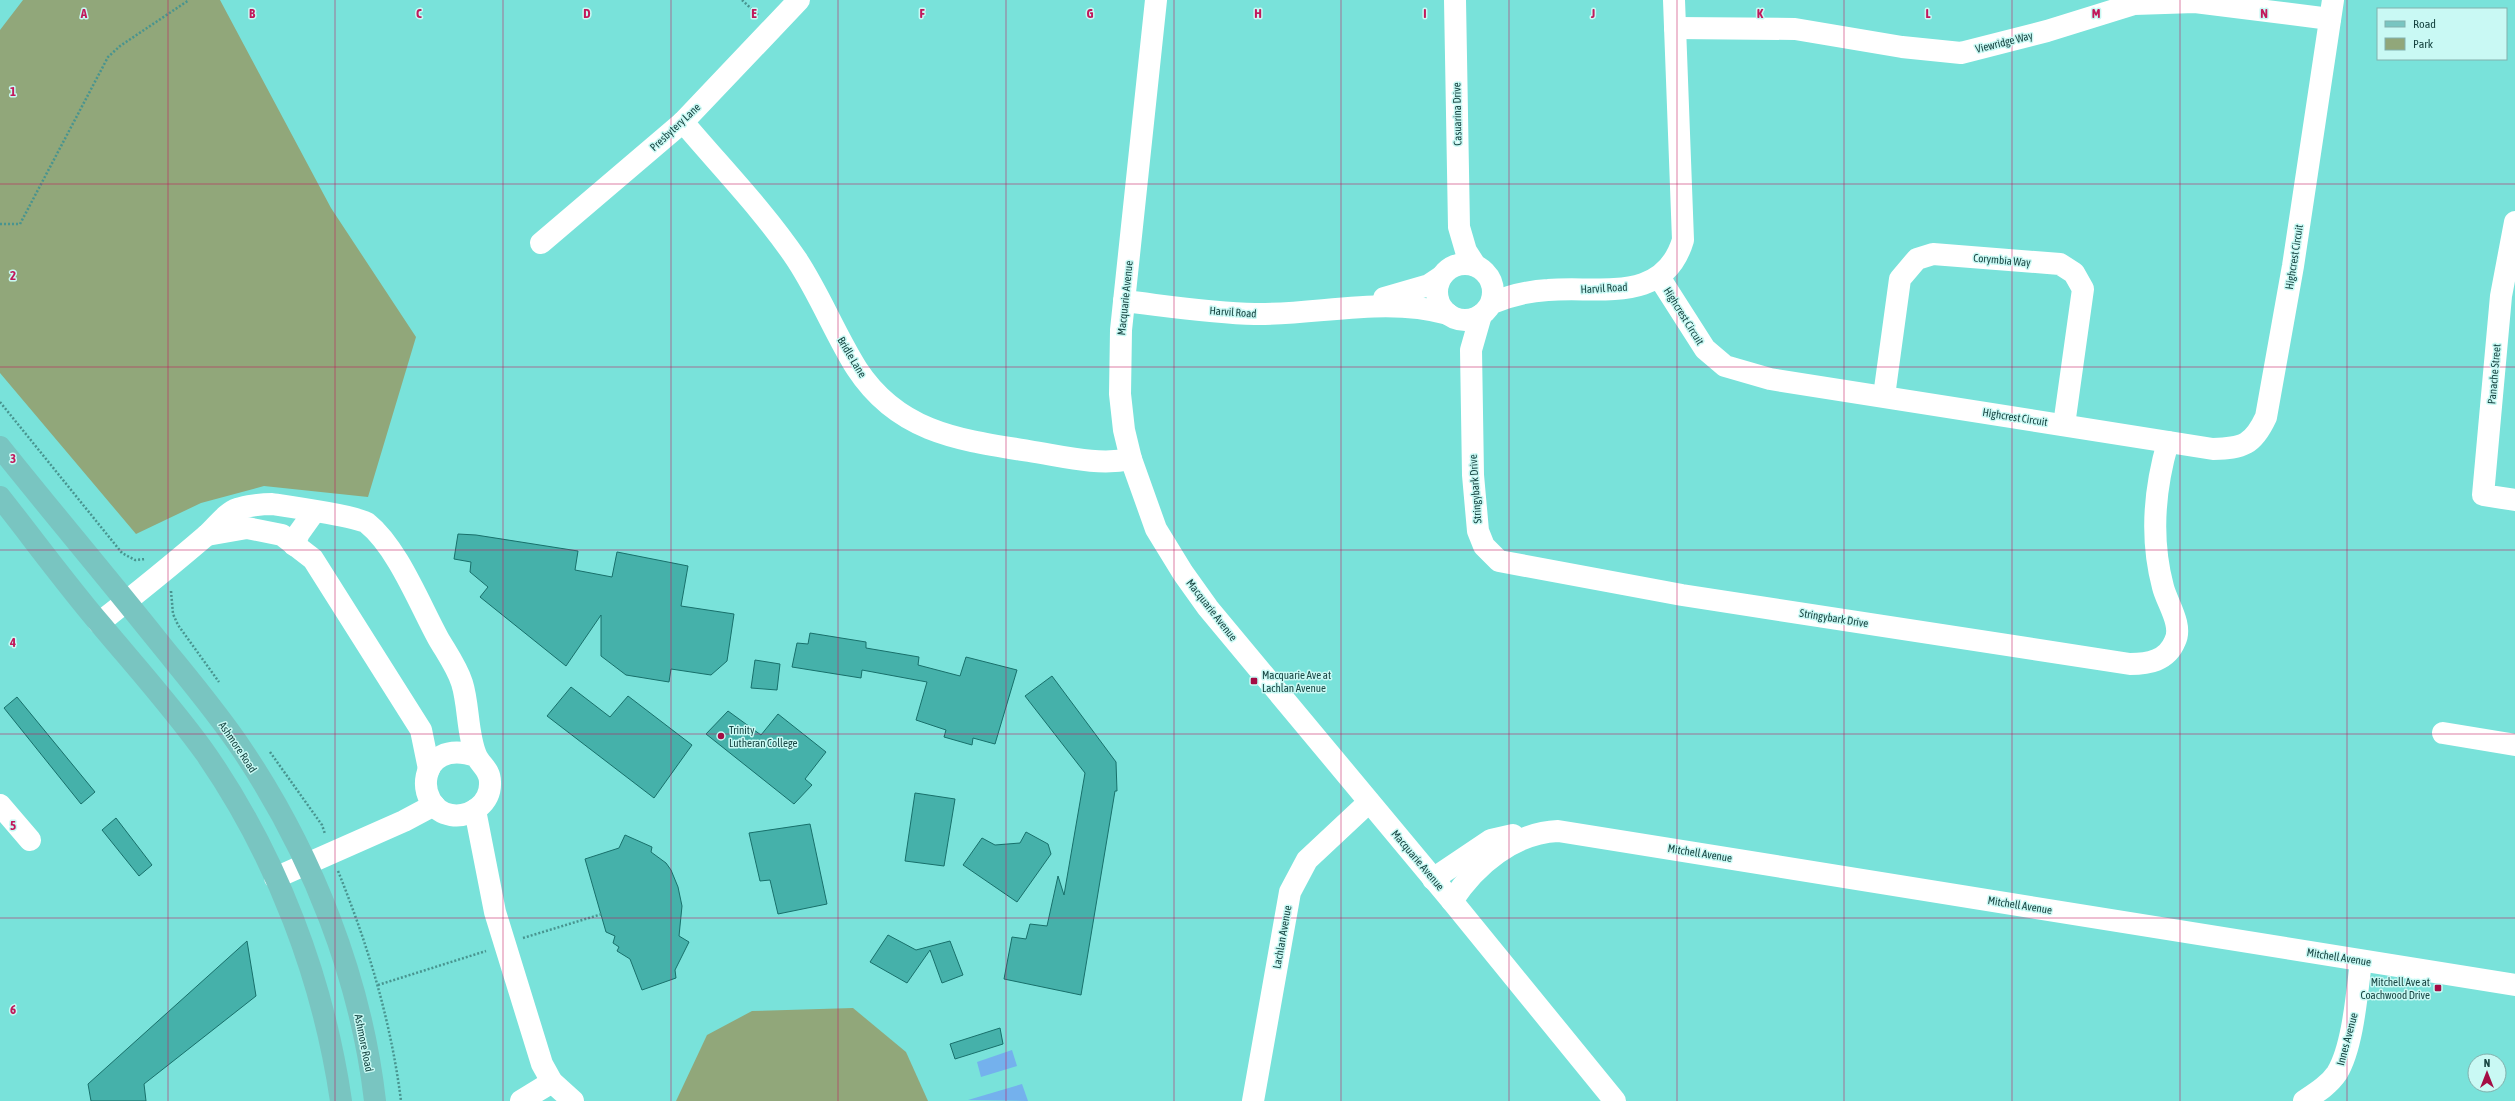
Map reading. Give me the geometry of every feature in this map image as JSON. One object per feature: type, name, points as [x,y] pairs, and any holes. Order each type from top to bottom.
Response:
[{"type":"main road","name":"Ashmore Road","points":[[0,447],[126,602],[243,751],[277,808],[306,864],[334,933],[355,998],[375,1101]]},
{"type":"main road","points":[[0,497],[99,623],[169,706],[205,754],[229,790],[275,878],[294,923],[319,995],[334,1053],[341,1101]]},
{"type":"street","name":"Presbytery Lane","points":[[541,243],[682,122],[799,0]]},
{"type":"street","name":"Macquarie Avenue","points":[[1156,0],[1120,350],[1120,394],[1124,430],[1131,459],[1156,529],[1183,573],[1208,608],[1452,901],[1615,1101]]},
{"type":"street","name":"Casuarina Drive","points":[[1444,274],[1454,253],[1459,227],[1454,0]]},
{"type":"street","name":"Highcrest Circuit","points":[[1674,0],[1683,240],[1673,264],[1659,277],[1705,349],[1725,366],[1770,379],[2213,449],[2233,448],[2248,444],[2259,432],[2266,416],[2293,266],[2332,10]]},
{"type":"street","name":"Viewridge Way","points":[[1675,28],[1795,29],[1902,47],[1961,53],[2046,31],[2134,4],[2195,2],[2332,10]]},
{"type":"street","name":"Bridle Lane","points":[[682,122],[786,245],[807,276],[857,369],[875,391],[900,414],[925,428],[958,440],[1097,462],[1131,459]]},
{"type":"street","name":"Panache Street","points":[[2515,222],[2501,296],[2483,495],[2515,500]]},
{"type":"street","name":"Casuarina Drive","points":[[1459,227],[1466,251],[1483,272]]},
{"type":"street","name":"Corymbia Way","points":[[1884,396],[1900,279],[1917,259],[1933,254],[2060,264],[2074,273],[2083,289],[2064,425]]},
{"type":"street","points":[[1461,264],[1483,272],[1494,294],[1486,309],[1472,319],[1452,316],[1438,301],[1438,285],[1444,274],[1461,264]]},
{"type":"street","name":"Harvil Road","points":[[1483,272],[1500,283],[1547,290]]},
{"type":"street","name":"Harvil Road","points":[[1342,308],[1409,292],[1429,285],[1444,274]]},
{"type":"street","name":"Harvil Road","points":[[1486,309],[1506,298],[1547,290],[1623,288],[1659,277]]},
{"type":"street","name":"Harvil Road","points":[[1124,301],[1254,314],[1342,308],[1408,306],[1452,316]]},
{"type":"street","name":"Stringybark Drive","points":[[1486,309],[1471,350],[1473,475],[1478,531],[1484,546],[1499,561],[1682,595],[2130,664],[2150,664],[2166,655],[2175,641],[2178,628],[2163,587],[2155,545],[2156,493],[2168,442]]},
{"type":"street","name":"Stringybark Drive","points":[[1452,316],[1471,350]]},
{"type":"street","points":[[99,623],[207,535],[236,509],[270,504],[365,521],[387,544],[462,682],[476,756]]},
{"type":"street","points":[[294,545],[299,533],[314,512]]},
{"type":"street","points":[[207,535],[247,528],[282,535],[313,559],[421,730],[429,769]]},
{"type":"street","points":[[2443,733],[2515,745]]},
{"type":"street","points":[[460,751],[476,756],[484,764],[490,782],[487,798],[475,810],[468,814],[451,815],[434,805],[426,791],[426,780],[429,769],[440,756],[449,752],[460,751]]},
{"type":"street","name":"Lachlan Avenue","points":[[1253,1101],[1290,892],[1307,860],[1368,802]]},
{"type":"street","points":[[0,805],[30,840]]},
{"type":"street","points":[[275,878],[404,821],[434,805]]},
{"type":"street","points":[[475,810],[495,912],[504,945],[522,995],[542,1064],[552,1082],[573,1101]]},
{"type":"street","name":"Mitchell Avenue","points":[[1452,901],[1477,871],[1508,846],[1524,837],[1543,832],[1572,832],[2515,985]]},
{"type":"street","name":"Mitchell Avenue","points":[[1433,879],[1491,840],[1508,836],[1524,837]]},
{"type":"street","name":"Innes Avenue","points":[[2304,1101],[2325,1086],[2337,1073],[2343,1059],[2355,1011],[2361,961]]},
{"type":"street","points":[[521,1101],[552,1082]]},
{"type":"path","points":[[0,224],[20,224],[108,57],[120,46],[189,0]]},
{"type":"path","points":[[378,985],[602,914]]},
{"type":"green space","points":[[23,0],[220,0],[331,208],[416,337],[368,497],[264,486],[201,503],[136,534],[0,373],[0,30]]},
{"type":"green space","points":[[853,1008],[906,1052],[928,1101],[676,1101],[707,1035],[752,1011]]},
{"type":"water","points":[[1012,1050],[1017,1066],[981,1077],[977,1062]]},
{"type":"water","points":[[1022,1084],[1028,1101],[968,1100]]},
{"type":"building","points":[[458,534],[476,535],[578,551],[575,570],[612,577],[617,552],[688,566],[681,606],[734,614],[727,661],[711,675],[671,669],[669,682],[626,675],[601,656],[601,615],[566,666],[480,597],[488,587],[470,572],[471,562],[454,559]]},
{"type":"building","points":[[810,633],[866,642],[866,648],[919,657],[918,665],[960,676],[966,657],[1017,670],[995,744],[973,738],[972,745],[944,737],[946,730],[916,720],[927,682],[862,670],[861,678],[792,667],[797,643],[808,644]]},
{"type":"building","points":[[755,660],[780,664],[777,690],[751,688]]},
{"type":"building","points":[[1052,676],[1116,762],[1117,791],[1115,791],[1081,995],[1004,979],[1012,937],[1026,939],[1030,924],[1047,926],[1058,876],[1064,895],[1085,773],[1025,696]]},
{"type":"building","points":[[571,687],[610,717],[628,696],[692,745],[654,798],[547,716]]},
{"type":"building","points":[[17,697],[95,792],[81,804],[4,708]]},
{"type":"building","points":[[728,711],[761,735],[778,714],[826,752],[805,779],[812,785],[794,804],[706,734]]},
{"type":"building","points":[[915,793],[955,799],[944,866],[905,861]]},
{"type":"building","points":[[116,818],[152,865],[139,876],[102,830]]},
{"type":"building","points":[[810,824],[827,904],[778,914],[770,880],[760,881],[749,833]]},
{"type":"building","points":[[1026,832],[1048,844],[1051,854],[1017,902],[963,865],[982,838],[995,845],[1020,843]]},
{"type":"building","points":[[625,835],[652,847],[651,852],[666,863],[671,870],[678,887],[682,906],[679,936],[689,942],[675,970],[676,978],[642,990],[630,959],[617,951],[619,947],[613,943],[615,936],[606,932],[585,859],[619,848]]},
{"type":"building","points":[[888,935],[916,950],[950,941],[963,975],[942,983],[930,950],[907,983],[870,962]]},
{"type":"building","points":[[247,941],[256,996],[144,1084],[146,1101],[91,1101],[88,1084]]},
{"type":"building","points":[[1000,1028],[1003,1044],[955,1059],[950,1044]]},
{"type":"place","name":"Macquarie Ave at Lachlan Avenue","points":[[1254,681]]},
{"type":"place","name":"Trinity Lutheran College","points":[[721,736]]},
{"type":"place","name":"Mitchell Ave at Coachwood Drive","points":[[2438,988]]}]
